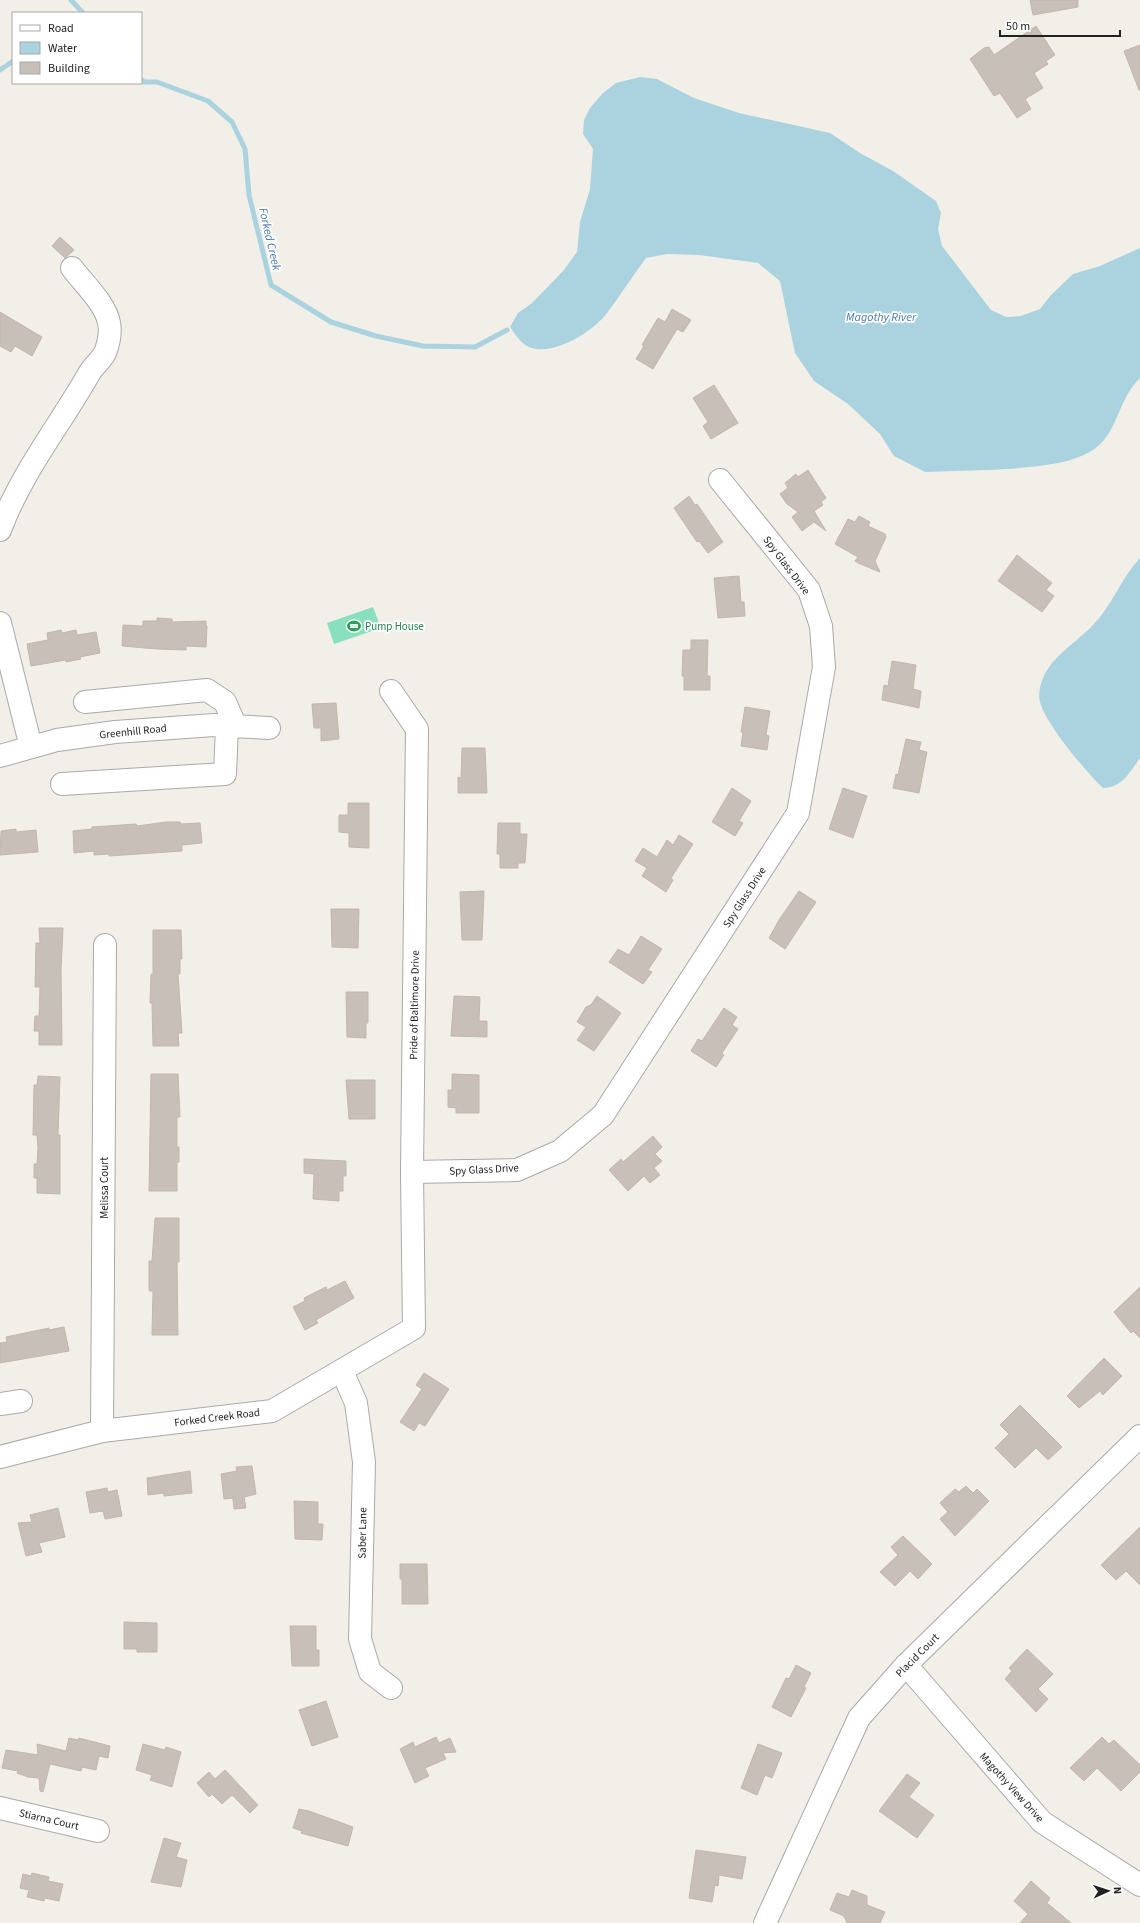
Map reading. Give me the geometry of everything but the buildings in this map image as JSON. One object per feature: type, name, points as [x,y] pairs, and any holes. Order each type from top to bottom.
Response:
[{"type":"street","points":[[0,530],[32,464],[91,370],[104,354],[109,339],[109,323],[105,314],[91,292],[72,268]]},
{"type":"street","name":"Spy Glass Drive","points":[[412,1172],[518,1170],[560,1152],[603,1115],[798,813],[824,667],[821,626],[809,590],[720,480]]},
{"type":"street","points":[[0,623],[31,747]]},
{"type":"street","points":[[62,784],[225,774],[232,726],[225,702],[207,690],[85,702]]},
{"type":"street","name":"Pride of Baltimore Drive","points":[[391,691],[417,730],[412,1172],[414,1328]]},
{"type":"street","name":"Greenhill Road","points":[[0,756],[57,740],[115,732],[178,727],[232,726],[269,728]]},
{"type":"street","name":"Melissa Court","points":[[102,1431],[105,945]]},
{"type":"street","name":"Forked Creek Road","points":[[0,1457],[102,1431],[272,1411],[414,1328]]},
{"type":"street","name":"Saber Lane","points":[[342,1371],[356,1403],[364,1462],[360,1639],[370,1672],[390,1688]]},
{"type":"street","name":"Placid Court","points":[[765,1923],[859,1718],[906,1665],[1140,1436]]},
{"type":"street","name":"Magothy View Drive","points":[[906,1665],[1042,1822],[1140,1885]]},
{"type":"street","name":"Stiarna Court","points":[[0,1808],[98,1830]]},
{"type":"green space","name":"Pump House","points":[[373,607],[381,628],[334,644],[327,623]]},
{"type":"water","name":"Magothy River","points":[[640,77],[657,79],[694,98],[739,113],[830,133],[860,153],[893,171],[936,201],[941,213],[938,229],[942,246],[991,310],[1006,317],[1021,316],[1040,309],[1051,295],[1073,274],[1100,266],[1140,248],[1140,378],[1128,393],[1114,425],[1104,440],[1095,449],[1083,455],[1071,460],[1042,466],[1009,469],[925,472],[894,456],[880,434],[848,404],[814,381],[795,353],[780,281],[758,263],[699,255],[667,254],[646,258],[607,313],[592,328],[582,335],[560,346],[549,349],[538,349],[523,344],[510,327],[518,313],[532,303],[564,270],[577,252],[580,222],[590,189],[593,149],[583,134],[584,120],[590,108],[603,93],[616,83]]},
{"type":"water","points":[[1140,558],[1140,758],[1129,774],[1121,782],[1110,787],[1103,788],[1077,759],[1058,734],[1043,711],[1039,696],[1043,678],[1052,663],[1100,617],[1127,574]]},
{"type":"waterway","name":"Forked Creek","points":[[71,0],[82,12]]},
{"type":"waterway","points":[[0,70],[12,62]]},
{"type":"waterway","name":"Forked Creek","points":[[142,80],[144,82],[157,82],[208,101],[232,122],[245,149],[249,195],[271,285],[331,322],[376,336],[423,346],[475,347],[507,330]]},
{"type":"place","name":"Pump House","points":[[354,626]]}]
